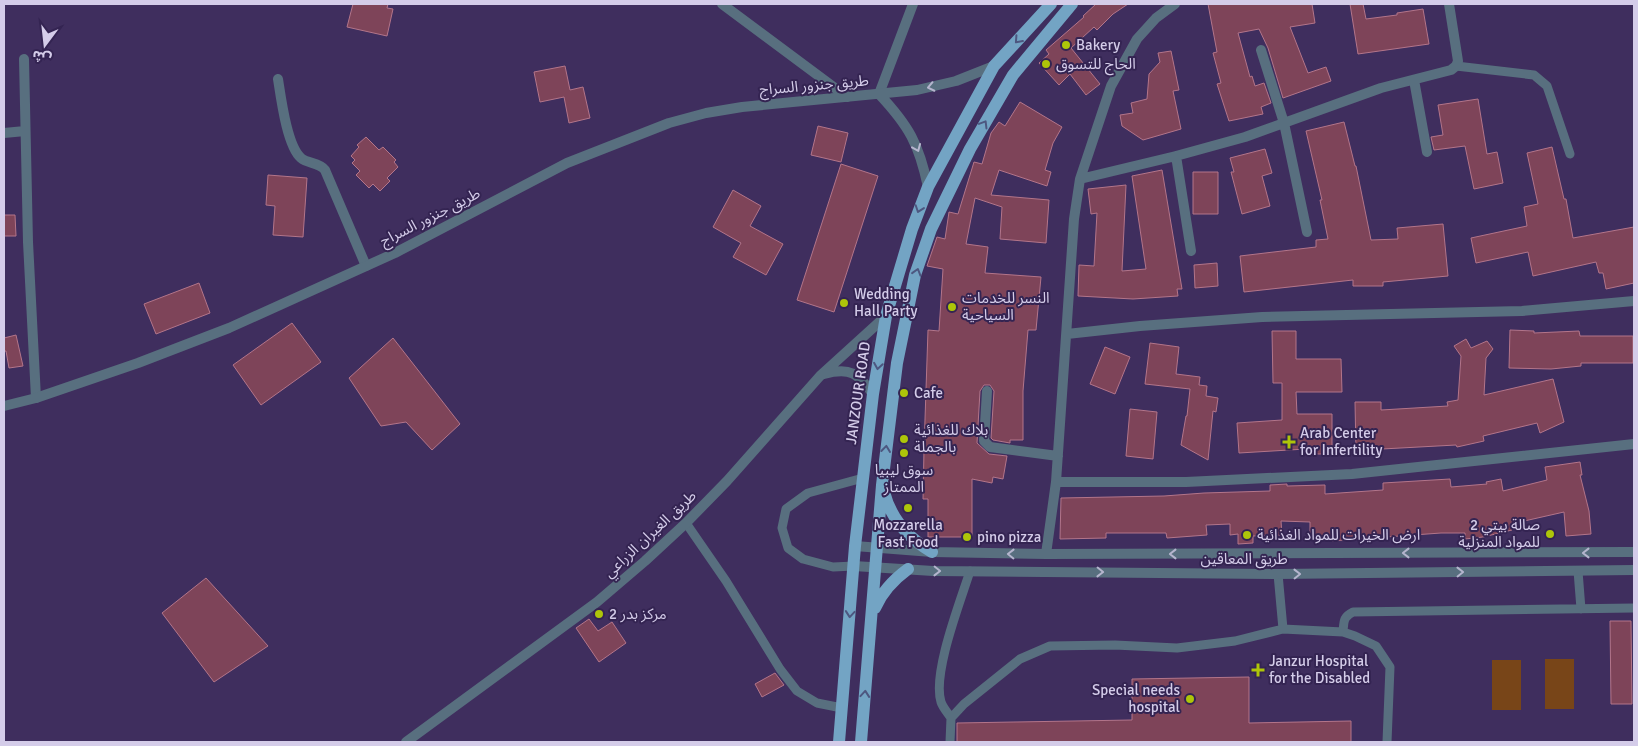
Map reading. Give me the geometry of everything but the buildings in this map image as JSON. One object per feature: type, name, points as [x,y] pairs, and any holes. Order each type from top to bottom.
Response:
[{"type":"main road","name":"JANZOUR ROAD","points":[[839,742],[855,546],[873,394],[886,316],[912,229],[928,187],[994,66],[1051,4]]},
{"type":"main road","points":[[861,742],[882,485],[893,393],[903,332],[916,275],[931,229],[970,149],[1014,74],[1072,4]]},
{"type":"main road","points":[[882,485],[891,512],[899,524],[914,540],[932,552]]},
{"type":"main road","points":[[872,615],[886,589],[908,569]]},
{"type":"street","points":[[722,4],[847,97]]},
{"type":"street","points":[[913,4],[879,94],[897,114],[912,136],[922,161],[928,187]]},
{"type":"street","points":[[1046,554],[1056,482],[1074,219],[1080,179],[1111,86],[1137,39],[1156,18],[1175,4]]},
{"type":"street","points":[[1080,179],[1245,137],[1381,88],[1451,70],[1458,61],[1449,4]]},
{"type":"street","points":[[1261,50],[1284,123],[1307,232]]},
{"type":"street","points":[[24,59],[28,242],[36,398]]},
{"type":"street","name":"طريق جنزور السراج","points":[[4,406],[36,398],[201,339],[366,266],[567,163],[669,123],[715,111],[879,94],[936,86],[956,81],[994,66]]},
{"type":"street","points":[[278,79],[285,125],[296,153],[301,158],[322,166],[325,170],[366,266]]},
{"type":"street","points":[[1414,80],[1427,152]]},
{"type":"street","points":[[4,133],[25,131]]},
{"type":"street","points":[[1176,156],[1191,251]]},
{"type":"street","points":[[1066,334],[1140,326],[1262,317],[1522,311],[1634,301]]},
{"type":"street","name":"طريق الغيران الزراعي","points":[[406,742],[597,602],[686,523],[727,481],[820,376],[886,316]]},
{"type":"street","points":[[820,376],[836,371],[848,371],[857,374],[873,394]]},
{"type":"street","points":[[987,390],[984,441],[990,448],[1058,456]]},
{"type":"street","points":[[1056,482],[1186,482],[1352,474],[1634,444]]},
{"type":"street","name":"طريق المعاقين","points":[[855,546],[932,552],[1046,554],[1634,552]]},
{"type":"street","name":"طريق المعاقين","points":[[854,566],[970,571],[1278,574],[1634,570]]},
{"type":"lane","points":[[1456,66],[1534,75],[1547,86],[1570,154]]},
{"type":"lane","points":[[854,566],[833,567],[803,559],[788,548],[782,528],[786,509],[808,493],[863,478]]},
{"type":"lane","points":[[686,523],[726,581],[780,669],[797,691],[817,703],[842,708]]},
{"type":"lane","points":[[950,742],[951,718],[942,702],[939,688],[947,642],[970,571]]},
{"type":"lane","points":[[1578,571],[1581,609]]},
{"type":"lane","points":[[1278,574],[1283,629]]},
{"type":"lane","points":[[1343,632],[1346,615],[1353,612],[1634,608]]},
{"type":"lane","points":[[951,718],[964,704],[1020,660],[1050,646],[1115,645],[1177,648],[1234,641],[1283,629],[1343,632],[1376,646],[1390,667],[1387,742]]},
{"type":"shaded area","points":[[1545,659],[1574,659],[1574,709],[1545,709]]},
{"type":"shaded area","points":[[1492,660],[1521,660],[1521,710],[1492,710]]},
{"type":"place","name":"Bakery","points":[[1066,45]]},
{"type":"place","name":"الحاج للتسوق","points":[[1046,64]]},
{"type":"place","name":"Wedding Hall Party","points":[[844,303]]},
{"type":"place","name":"النسر للخدمات السياحية","points":[[952,307]]},
{"type":"place","name":"Cafe","points":[[904,393]]},
{"type":"place","name":"بلاك للغذائية بالجملة","points":[[904,439]]},
{"type":"place","name":"Arab Center for Infertility","points":[[1289,442]]},
{"type":"place","name":"سوق ليبيا الممتاز","points":[[904,453]]},
{"type":"place","name":"Mozzarella Fast Food","points":[[908,508]]},
{"type":"place","name":"صالة بيتي 2 للمواد المنزلية","points":[[1550,534]]},
{"type":"place","name":"ارض الخيرات للمواد الغذائية","points":[[1247,535]]},
{"type":"place","name":"pino pizza","points":[[967,537]]},
{"type":"place","name":"مركز بدر 2","points":[[599,614]]},
{"type":"place","name":"Janzur Hospital for the Disabled","points":[[1258,670]]},
{"type":"place","name":"Special needs hospital","points":[[1190,699]]}]
